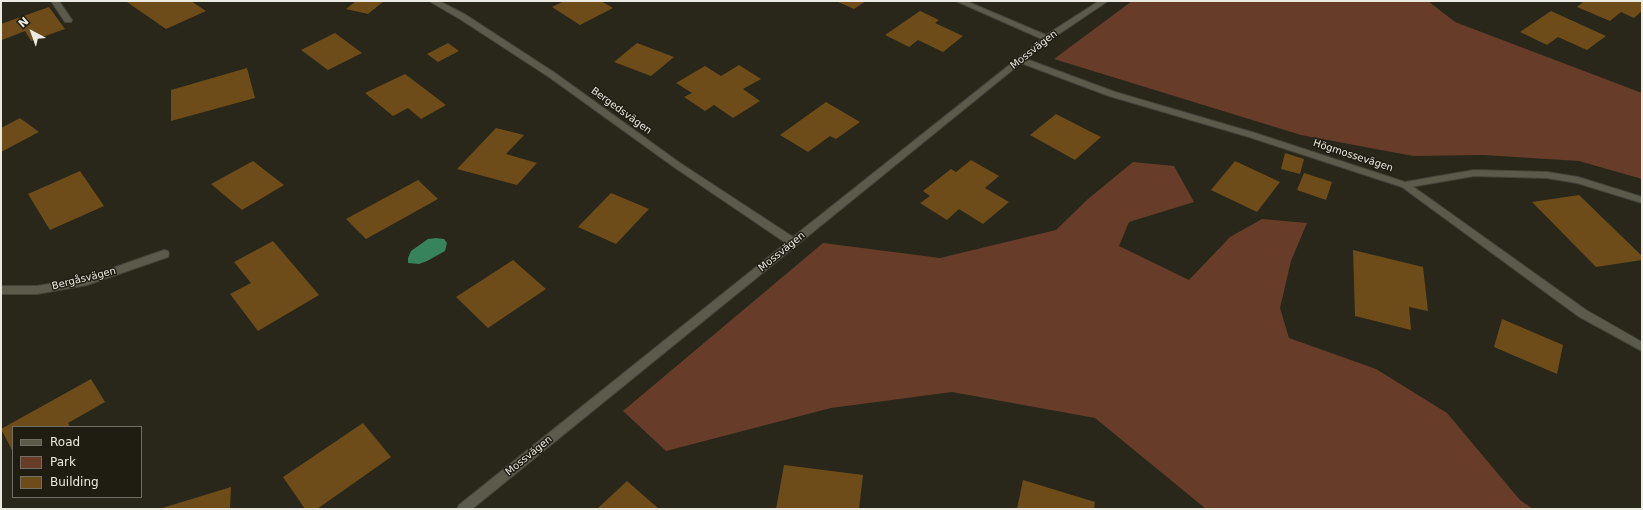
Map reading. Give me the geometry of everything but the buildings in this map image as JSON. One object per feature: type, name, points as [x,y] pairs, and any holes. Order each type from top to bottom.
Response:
[{"type":"street","points":[[55,1],[68,20]]},
{"type":"street","name":"Bergedsvägen","points":[[433,1],[463,17],[552,75],[677,165],[794,243]]},
{"type":"street","points":[[960,1],[1048,38]]},
{"type":"street","name":"Mossvägen","points":[[463,509],[1020,60],[1048,38],[1104,1]]},
{"type":"street","name":"Högmossevägen","points":[[1020,60],[1112,94],[1252,135],[1405,185],[1582,313],[1642,347]]},
{"type":"street","points":[[1405,185],[1474,173],[1547,175],[1578,180],[1642,200]]},
{"type":"street","name":"Bergåsvägen","points":[[1,290],[37,290],[87,281],[164,254]]},
{"type":"green space","points":[[1132,1],[1428,1],[1455,22],[1642,93],[1642,179],[1579,161],[1483,155],[1413,156],[1301,135],[1054,59]]},
{"type":"green space","points":[[1133,162],[1174,166],[1194,202],[1129,222],[1119,246],[1189,280],[1230,237],[1262,219],[1307,223],[1291,261],[1280,308],[1289,338],[1376,369],[1447,413],[1520,500],[1533,509],[1206,509],[1095,418],[952,392],[831,408],[666,451],[623,411],[823,243],[940,258],[1056,230],[1088,199]]},
{"type":"shaded area","points":[[428,239],[444,239],[447,243],[445,251],[419,264],[408,263],[408,258],[411,251]]}]
